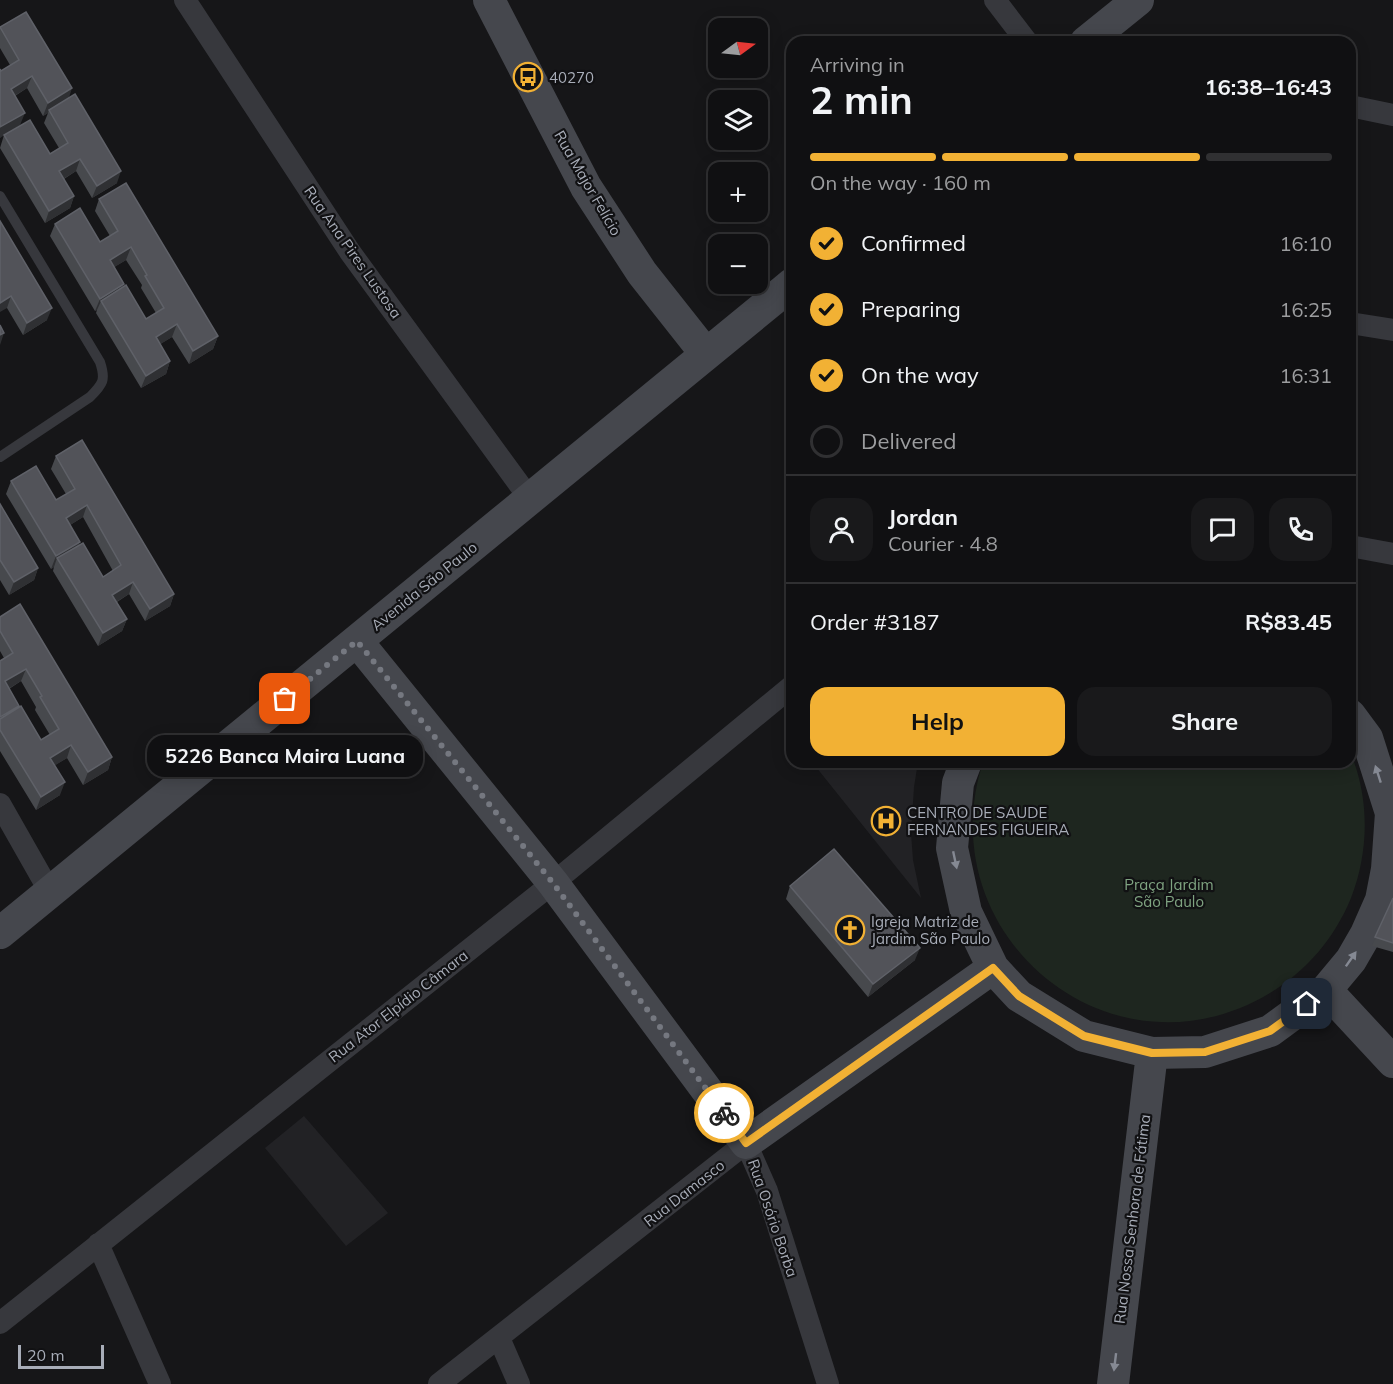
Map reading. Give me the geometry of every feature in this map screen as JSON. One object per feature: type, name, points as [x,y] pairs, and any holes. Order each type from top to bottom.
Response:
[{"type":"street","name":"Rua Ana Pires Lustosa","points":[[185,0],[350,252],[530,498]]},
{"type":"street","name":"Rua Major Felício","points":[[489,0],[586,187],[642,273],[706,354]]},
{"type":"street","points":[[995,0],[1022,36]]},
{"type":"street","points":[[1093,36],[1138,0]]},
{"type":"street","points":[[1356,107],[1393,115]]},
{"type":"street","name":"Avenida São Paulo","points":[[0,933],[786,289]]},
{"type":"street","points":[[1356,324],[1393,330]]},
{"type":"street","points":[[1356,547],[1393,554]]},
{"type":"street","name":"Rua Osório Borba","points":[[357,641],[553,883],[746,1143],[767,1191],[828,1384]]},
{"type":"street","name":"Rua Ator Elpídio Câmara","points":[[0,1323],[553,883],[786,691]]},
{"type":"street","points":[[964,768],[958,783],[952,848],[966,912],[993,968],[1019,996],[1084,1036],[1152,1053],[1205,1052],[1270,1031],[1326,990],[1351,960],[1366,934],[1381,900],[1390,869],[1391,813],[1366,738],[1356,724]]},
{"type":"street","points":[[0,804],[50,892]]},
{"type":"street","name":"Rua Damasco","points":[[439,1384],[746,1143],[993,968]]},
{"type":"street","points":[[1326,990],[1393,1062]]},
{"type":"street","name":"Rua Nossa Senhora de Fátima","points":[[1113,1384],[1152,1053]]},
{"type":"street","points":[[98,1244],[160,1384]]},
{"type":"street","points":[[499,1338],[519,1384]]},
{"type":"lane","points":[[0,196],[100,362],[104,375],[101,387],[90,396],[0,457]]},
{"type":"shaded area","name":"CENTRO DE SAUDE FERNANDES FIGUEIRA","points":[[817,768],[917,768],[911,833],[913,860],[921,898]]},
{"type":"shaded area","points":[[304,1116],[388,1213],[346,1246],[265,1148]]},
{"type":"green space","name":"Praça Jardim São Paulo","points":[[1356,767],[1364,806],[1365,825],[1361,862],[1351,898],[1337,926],[1308,964],[1270,993],[1210,1017],[1151,1021],[1095,1008],[1046,978],[1008,937],[982,885],[973,826],[982,768]]},
{"type":"building","points":[[26,12],[72,88],[48,103],[32,76],[11,89],[25,113],[0,127],[0,69],[1,71],[19,60],[0,27]]},
{"type":"building","points":[[75,94],[121,171],[97,186],[80,159],[59,171],[74,196],[49,211],[4,135],[30,120],[50,154],[68,143],[49,110]]},
{"type":"building","points":[[126,183],[218,336],[193,351],[177,324],[156,337],[170,361],[146,376],[101,301],[126,285],[146,319],[164,308],[131,247],[110,260],[124,284],[100,299],[55,224],[80,208],[100,242],[118,231],[99,199]]},
{"type":"building","points":[[0,221],[52,308],[27,323],[11,296],[0,303]]},
{"type":"building","points":[[82,440],[174,594],[150,609],[133,582],[112,595],[127,619],[103,633],[57,558],[83,543],[103,577],[121,565],[87,505],[66,518],[80,542],[56,556],[11,481],[36,466],[56,500],[75,489],[56,456]]},
{"type":"building","points":[[0,504],[38,568],[14,582],[0,560]]},
{"type":"building","points":[[20,604],[112,757],[88,772],[71,745],[50,758],[65,782],[41,797],[0,730],[0,719],[21,706],[41,740],[59,729],[26,669],[5,681],[19,706],[0,717],[0,661],[13,653],[0,631],[0,617]]},
{"type":"building","name":"Igreja Matriz de Jardim São Paulo","points":[[834,849],[920,948],[873,984],[790,886]]},
{"type":"building","points":[[1393,898],[1393,943],[1375,937]]},
{"type":"way so far","points":[[285,699],[357,641],[553,883],[724,1113]]},
{"type":"place","name":"40270","points":[[528,77]]},
{"type":"place","name":"5226 Banca Maira Luana","points":[[285,699]]},
{"type":"place","name":"CENTRO DE SAUDE FERNANDES FIGUEIRA","points":[[886,821]]},
{"type":"place","name":"Igreja Matriz de Jardim São Paulo","points":[[850,930]]},
{"type":"route","points":[[724,1113],[746,1143],[993,968],[1019,996],[1084,1036],[1152,1053],[1205,1052],[1270,1031],[1307,1004]]}]
